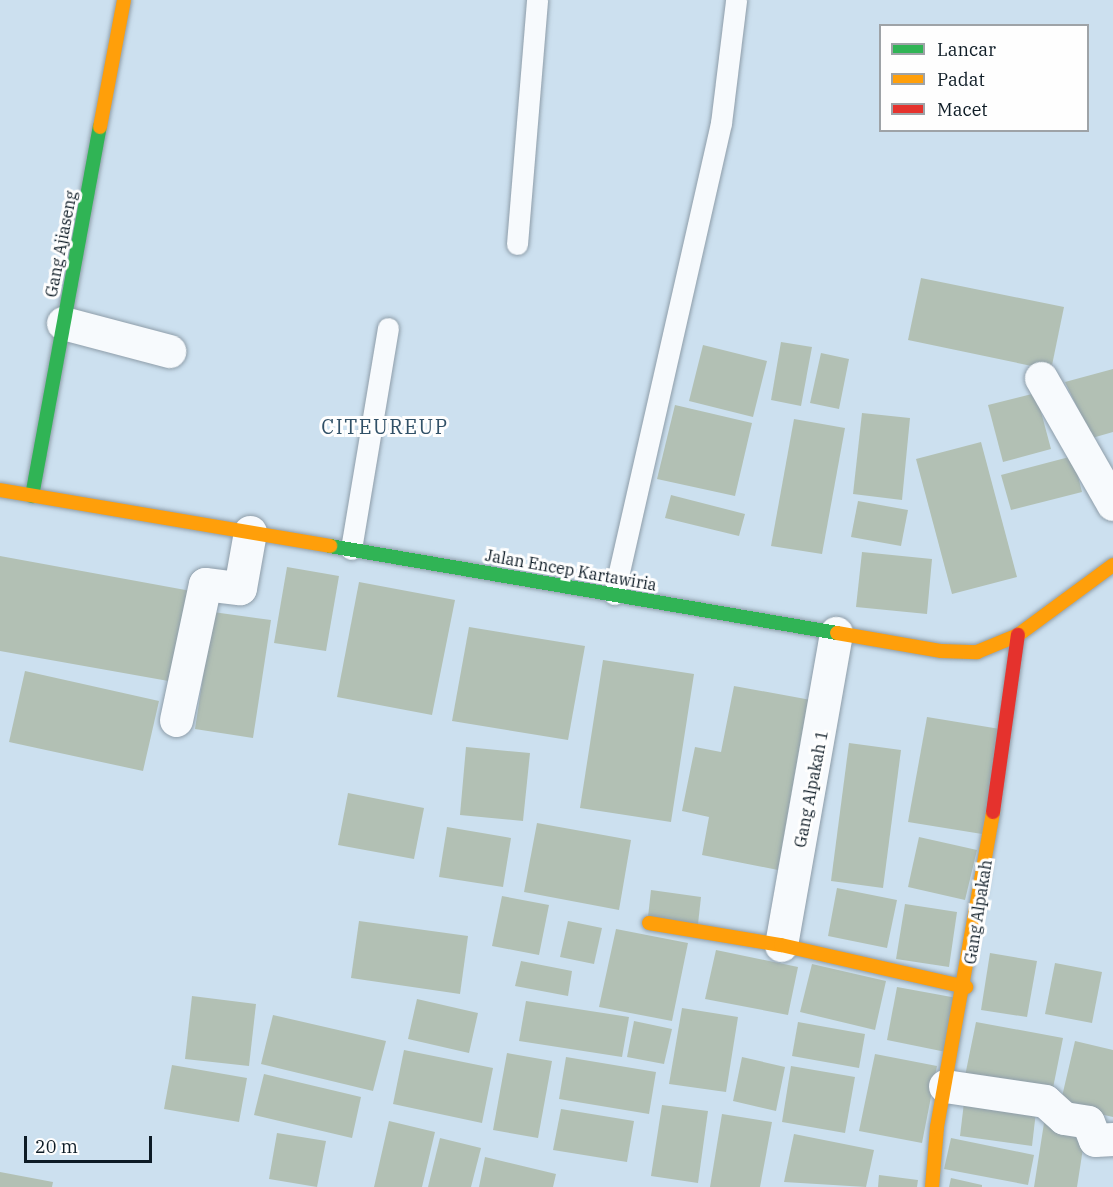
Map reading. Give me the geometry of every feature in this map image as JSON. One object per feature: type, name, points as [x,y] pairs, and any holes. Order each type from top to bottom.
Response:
[{"type":"street","name":"Gang Ajiaseng","points":[[32,496],[124,0]]},
{"type":"street","points":[[63,323],[169,351]]},
{"type":"street","points":[[1041,378],[1113,504]]},
{"type":"street","name":"Jalan Encep Kartawiria","points":[[0,490],[836,633],[977,652],[1018,635],[1113,565]]},
{"type":"street","points":[[176,720],[205,584],[240,588],[250,532]]},
{"type":"street","name":"Gang Alpakah 1","points":[[781,945],[836,633]]},
{"type":"street","name":"Gang Alpakah","points":[[932,1187],[945,1086],[966,987],[1018,635]]},
{"type":"street","points":[[649,923],[781,945],[966,987]]},
{"type":"street","points":[[945,1086],[1045,1101],[1064,1118],[1088,1122],[1095,1140],[1113,1139]]},
{"type":"lane","points":[[518,244],[537,0]]},
{"type":"lane","points":[[614,594],[721,123],[736,0]]},
{"type":"lane","points":[[351,549],[388,328]]},
{"type":"building","points":[[921,278],[1064,307],[1051,370],[908,340]]},
{"type":"building","points":[[781,342],[812,347],[801,406],[771,400]]},
{"type":"building","points":[[703,345],[767,361],[753,417],[689,401]]},
{"type":"building","points":[[821,353],[849,359],[839,409],[810,403]]},
{"type":"building","points":[[1113,369],[1113,432],[1092,438],[1065,382]]},
{"type":"building","points":[[1036,393],[1051,449],[1003,462],[988,405]]},
{"type":"building","points":[[675,405],[752,423],[735,496],[657,479]]},
{"type":"building","points":[[862,413],[910,418],[902,500],[853,494]]},
{"type":"building","points":[[794,419],[845,428],[822,554],[771,546]]},
{"type":"building","points":[[981,442],[1017,577],[952,594],[916,459]]},
{"type":"building","points":[[1073,456],[1082,492],[1011,510],[1001,475]]},
{"type":"building","points":[[671,495],[745,514],[739,536],[665,518]]},
{"type":"building","points":[[858,501],[908,510],[901,546],[851,537]]},
{"type":"building","points":[[862,552],[932,559],[927,614],[856,607]]},
{"type":"building","points":[[0,556],[191,591],[174,682],[0,651]]},
{"type":"building","points":[[287,567],[339,576],[326,651],[274,643]]},
{"type":"building","points":[[359,582],[455,600],[432,715],[337,697]]},
{"type":"building","points":[[213,612],[271,620],[253,738],[195,729]]},
{"type":"building","points":[[469,627],[585,646],[568,740],[452,721]]},
{"type":"building","points":[[603,660],[694,674],[671,822],[580,808]]},
{"type":"building","points":[[25,671],[159,701],[143,771],[9,742]]},
{"type":"building","points":[[734,686],[811,700],[778,870],[702,855],[709,817],[682,811],[695,747],[721,752]]},
{"type":"building","points":[[927,717],[1000,729],[982,834],[908,822]]},
{"type":"building","points":[[849,743],[901,750],[883,888],[831,881]]},
{"type":"building","points":[[466,747],[530,753],[523,821],[460,815]]},
{"type":"building","points":[[348,793],[424,808],[414,859],[338,845]]},
{"type":"building","points":[[537,823],[631,840],[619,910],[524,892]]},
{"type":"building","points":[[447,827],[511,838],[503,887],[439,877]]},
{"type":"building","points":[[919,837],[977,850],[965,900],[908,887]]},
{"type":"building","points":[[837,888],[897,900],[887,948],[828,936]]},
{"type":"building","points":[[651,890],[701,897],[698,924],[648,917]]},
{"type":"building","points":[[502,896],[549,905],[539,955],[492,946]]},
{"type":"building","points":[[905,904],[957,912],[949,967],[896,959]]},
{"type":"building","points":[[359,921],[468,936],[460,994],[351,978]]},
{"type":"building","points":[[568,921],[602,928],[594,964],[560,957]]},
{"type":"building","points":[[616,929],[688,943],[672,1021],[599,1007]]},
{"type":"building","points":[[716,950],[798,967],[788,1015],[705,999]]},
{"type":"building","points":[[990,953],[1037,961],[1027,1017],[981,1010]]},
{"type":"building","points":[[521,961],[572,971],[568,996],[515,986]]},
{"type":"building","points":[[1055,963],[1102,972],[1092,1023],[1045,1014]]},
{"type":"building","points":[[812,964],[886,981],[875,1030],[800,1012]]},
{"type":"building","points":[[897,987],[957,998],[946,1052],[887,1040]]},
{"type":"building","points":[[192,996],[256,1004],[249,1066],[185,1059]]},
{"type":"building","points":[[417,999],[478,1013],[469,1053],[408,1039]]},
{"type":"building","points":[[526,1001],[629,1017],[622,1057],[519,1041]]},
{"type":"building","points":[[682,1008],[738,1017],[726,1092],[669,1084]]},
{"type":"building","points":[[273,1015],[386,1041],[373,1091],[261,1064]]},
{"type":"building","points":[[634,1021],[672,1029],[664,1064],[627,1057]]},
{"type":"building","points":[[798,1022],[865,1034],[859,1068],[792,1056]]},
{"type":"building","points":[[976,1022],[1063,1038],[1052,1093],[965,1076]]},
{"type":"building","points":[[1075,1041],[1113,1050],[1113,1117],[1060,1105]]},
{"type":"building","points":[[404,1050],[493,1068],[482,1123],[393,1104]]},
{"type":"building","points":[[507,1053],[552,1061],[538,1138],[493,1130]]},
{"type":"building","points":[[875,1054],[937,1066],[922,1143],[859,1131]]},
{"type":"building","points":[[566,1057],[656,1072],[649,1114],[559,1099]]},
{"type":"building","points":[[742,1057],[785,1067],[776,1111],[733,1101]]},
{"type":"building","points":[[172,1065],[247,1078],[239,1122],[164,1109]]},
{"type":"building","points":[[791,1066],[855,1077],[845,1133],[782,1122]]},
{"type":"building","points":[[264,1074],[361,1097],[352,1138],[254,1115]]},
{"type":"building","points":[[965,1094],[1037,1103],[1032,1146],[960,1136]]},
{"type":"building","points":[[662,1105],[708,1111],[698,1183],[651,1176]]},
{"type":"building","points":[[561,1109],[634,1121],[627,1162],[553,1150]]},
{"type":"building","points":[[722,1114],[772,1122],[760,1187],[710,1187]]},
{"type":"building","points":[[389,1121],[435,1132],[422,1187],[374,1187]]},
{"type":"building","points":[[1044,1123],[1086,1129],[1077,1187],[1034,1187]]},
{"type":"building","points":[[277,1133],[326,1141],[317,1187],[269,1179]]},
{"type":"building","points":[[794,1134],[874,1150],[866,1187],[784,1182]]},
{"type":"building","points":[[440,1138],[481,1148],[471,1187],[428,1187]]},
{"type":"building","points":[[951,1138],[1034,1155],[1028,1185],[944,1169]]},
{"type":"building","points":[[485,1157],[556,1174],[553,1187],[479,1187]]},
{"type":"building","points":[[0,1172],[53,1182],[52,1187],[0,1187]]},
{"type":"building","points":[[879,1175],[918,1180],[917,1187],[878,1187]]},
{"type":"building","points":[[951,1178],[982,1185],[982,1187],[949,1187]]},
{"type":"traffic: fast","points":[[32,496],[100,127]]},
{"type":"traffic: fast","points":[[330,546],[837,633]]},
{"type":"traffic: slow","points":[[100,127],[124,0]]},
{"type":"traffic: slow","points":[[0,490],[330,546]]},
{"type":"traffic: slow","points":[[837,633],[941,651],[977,652],[1018,635],[1113,565]]},
{"type":"traffic: slow","points":[[932,1187],[937,1127],[993,812]]},
{"type":"traffic: slow","points":[[649,923],[781,945],[966,987]]},
{"type":"traffic: jam","points":[[993,812],[1018,635]]},
{"type":"district","name":"CITEUREUP","points":[[385,426]]}]
